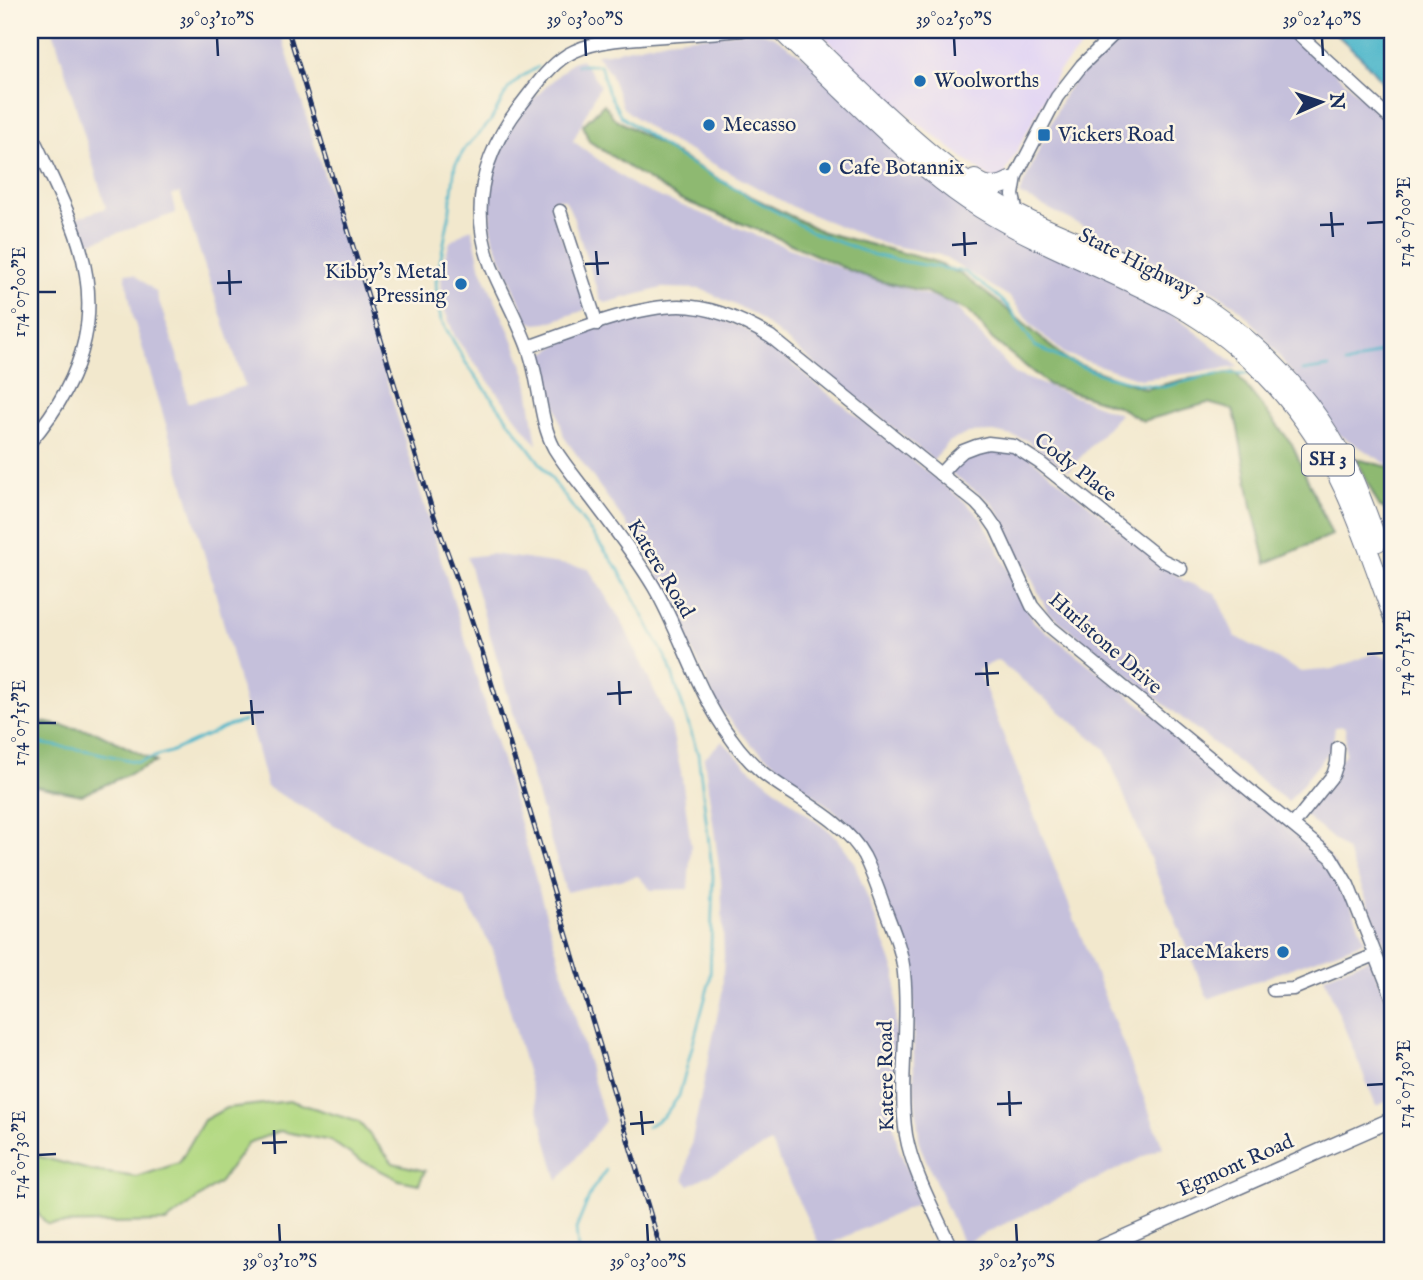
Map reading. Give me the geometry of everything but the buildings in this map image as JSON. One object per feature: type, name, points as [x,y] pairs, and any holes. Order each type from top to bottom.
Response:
[{"type":"highway","name":"State Highway 3","points":[[780,30],[902,147],[967,200],[1007,213],[1122,261],[1180,290],[1237,330],[1272,361],[1308,403],[1348,466],[1393,585]]},
{"type":"highway","name":"State Highway 3","points":[[799,30],[927,151],[1007,213],[1177,306],[1217,333],[1260,369],[1308,426],[1331,466],[1362,535],[1393,618]]},
{"type":"highway","points":[[927,151],[949,161],[985,185],[997,186],[1013,178]]},
{"type":"main road","name":"Egmont Road","points":[[1095,1250],[1393,1119]]},
{"type":"street","name":"Katere Road","points":[[743,30],[615,40],[583,47],[567,55],[547,73],[496,143],[486,169],[481,198],[484,243],[491,266],[528,347],[539,388],[543,419],[551,442],[622,538],[654,587],[718,718],[746,756],[762,772],[831,821],[849,836],[864,856],[895,935],[904,970],[906,1137],[912,1160],[952,1250]]},
{"type":"street","points":[[1007,213],[1002,198],[1061,92],[1082,65],[1118,30]]},
{"type":"street","points":[[1294,30],[1393,121]]},
{"type":"street","points":[[30,131],[73,225],[85,268],[89,300],[86,332],[74,376],[54,412],[30,442]]},
{"type":"street","points":[[560,211],[597,324]]},
{"type":"street","name":"Hurlstone Drive","points":[[528,347],[646,310],[681,306],[705,309],[750,324],[790,352],[987,515],[996,528],[1032,606],[1049,626],[1331,857],[1348,886],[1393,999]]},
{"type":"street","name":"Cody Place","points":[[940,474],[963,451],[976,446],[988,443],[1014,446],[1040,463],[1162,560],[1181,569]]},
{"type":"street","points":[[1293,825],[1333,775],[1338,748]]},
{"type":"street","points":[[1273,990],[1293,989],[1376,955]]},
{"type":"shaded area","points":[[53,30],[280,30],[503,764],[605,1121],[558,1181],[493,950],[464,898],[267,787],[212,580],[133,317],[125,273],[135,275],[156,292],[183,373],[187,403],[245,386],[180,193],[171,195],[176,213],[86,244],[77,218],[106,208]]},
{"type":"shaded area","points":[[819,30],[1097,30],[1059,71],[999,185],[860,75]]},
{"type":"shaded area","points":[[1125,30],[1290,30],[1393,127],[1393,468],[1340,435],[1254,324],[1235,305],[1215,292],[1019,194],[1065,93],[1084,68]]},
{"type":"shaded area","points":[[750,31],[775,37],[1188,326],[1239,367],[1140,379],[1065,354],[1033,327],[1010,297],[940,255],[884,244],[795,208],[656,133],[623,108],[610,73],[596,54],[667,40]]},
{"type":"shaded area","points":[[581,59],[600,85],[573,141],[637,188],[842,269],[952,303],[1015,374],[1120,414],[1068,471],[1025,439],[994,432],[968,433],[949,442],[933,460],[754,314],[701,289],[662,288],[605,303],[600,299],[573,217],[564,199],[553,199],[551,207],[585,303],[585,310],[546,323],[528,321],[492,236],[488,176],[506,135],[523,109],[572,62]]},
{"type":"shaded area","points":[[472,229],[481,269],[526,374],[537,445],[455,337],[442,303],[441,269],[450,242]]},
{"type":"shaded area","points":[[684,307],[742,327],[768,343],[965,502],[983,520],[1034,622],[1317,841],[1335,864],[1365,941],[1208,999],[1105,749],[998,660],[978,670],[1163,1147],[963,1244],[920,1146],[914,1090],[913,969],[868,853],[844,819],[750,743],[718,706],[648,554],[564,437],[543,354],[579,332]]},
{"type":"shaded area","points":[[996,444],[1027,455],[1184,581],[1215,593],[1235,636],[1301,672],[1333,669],[1375,653],[1389,659],[1393,668],[1393,966],[1347,851],[1299,810],[1345,754],[1344,726],[1335,727],[1332,748],[1288,802],[1048,612],[998,511],[991,502],[947,470],[960,457]]},
{"type":"shaded area","points":[[491,554],[588,568],[623,624],[671,726],[682,778],[691,847],[688,889],[651,890],[638,876],[566,892],[467,557]]},
{"type":"shaded area","points":[[722,741],[747,766],[837,838],[847,851],[854,862],[896,973],[894,1128],[898,1147],[921,1202],[821,1248],[771,1143],[689,1185],[684,1179],[722,993],[724,956],[721,880],[704,758]]},
{"type":"shaded area","points":[[1370,958],[1393,1015],[1393,1099],[1376,1106],[1324,977]]},
{"type":"green space","points":[[604,104],[614,118],[736,189],[823,232],[933,261],[962,275],[1067,360],[1145,389],[1235,372],[1292,444],[1332,535],[1266,563],[1233,410],[1208,403],[1143,421],[1117,406],[1049,385],[992,339],[970,312],[926,292],[851,271],[680,199],[631,169],[589,141],[583,125]]},
{"type":"green space","points":[[1356,459],[1393,468],[1393,514],[1379,506]]},
{"type":"green space","points":[[30,720],[97,732],[156,762],[82,795],[30,785]]},
{"type":"green space","points":[[291,1101],[359,1122],[393,1163],[425,1171],[419,1184],[399,1180],[356,1158],[331,1141],[280,1131],[248,1143],[220,1182],[166,1222],[47,1224],[30,1204],[30,1154],[93,1171],[137,1177],[179,1163],[204,1120],[226,1108]]},
{"type":"water","points":[[1332,30],[1393,30],[1393,95],[1364,60]]},
{"type":"waterway","points":[[577,65],[600,65],[608,92],[621,116],[675,155],[814,233],[874,255],[965,272],[1008,306],[1035,346],[1062,359],[1103,375],[1164,387],[1207,376],[1248,374]]},
{"type":"waterway","points":[[538,67],[508,89],[490,122],[466,147],[455,165],[449,217],[436,282],[437,299],[441,320],[466,363],[619,570],[669,664],[698,754],[713,876],[710,980],[679,1096],[664,1116],[647,1127]]},
{"type":"waterway","points":[[1345,364],[1393,346]]},
{"type":"waterway","points":[[1302,371],[1329,367]]},
{"type":"waterway","points":[[30,742],[138,762],[170,752],[245,721]]},
{"type":"waterway","points":[[578,1250],[576,1229],[592,1190],[606,1170]]},
{"type":"railway","points":[[288,30],[433,513],[484,658],[661,1250]]},
{"type":"place","name":"Woolworths","points":[[920,81]]},
{"type":"place","name":"Mecasso","points":[[709,125]]},
{"type":"place","name":"Vickers Road","points":[[1044,135]]},
{"type":"place","name":"Cafe Botannix","points":[[825,168]]},
{"type":"place","name":"Kibby's Metal Pressing","points":[[461,284]]},
{"type":"place","name":"PlaceMakers","points":[[1283,952]]}]
